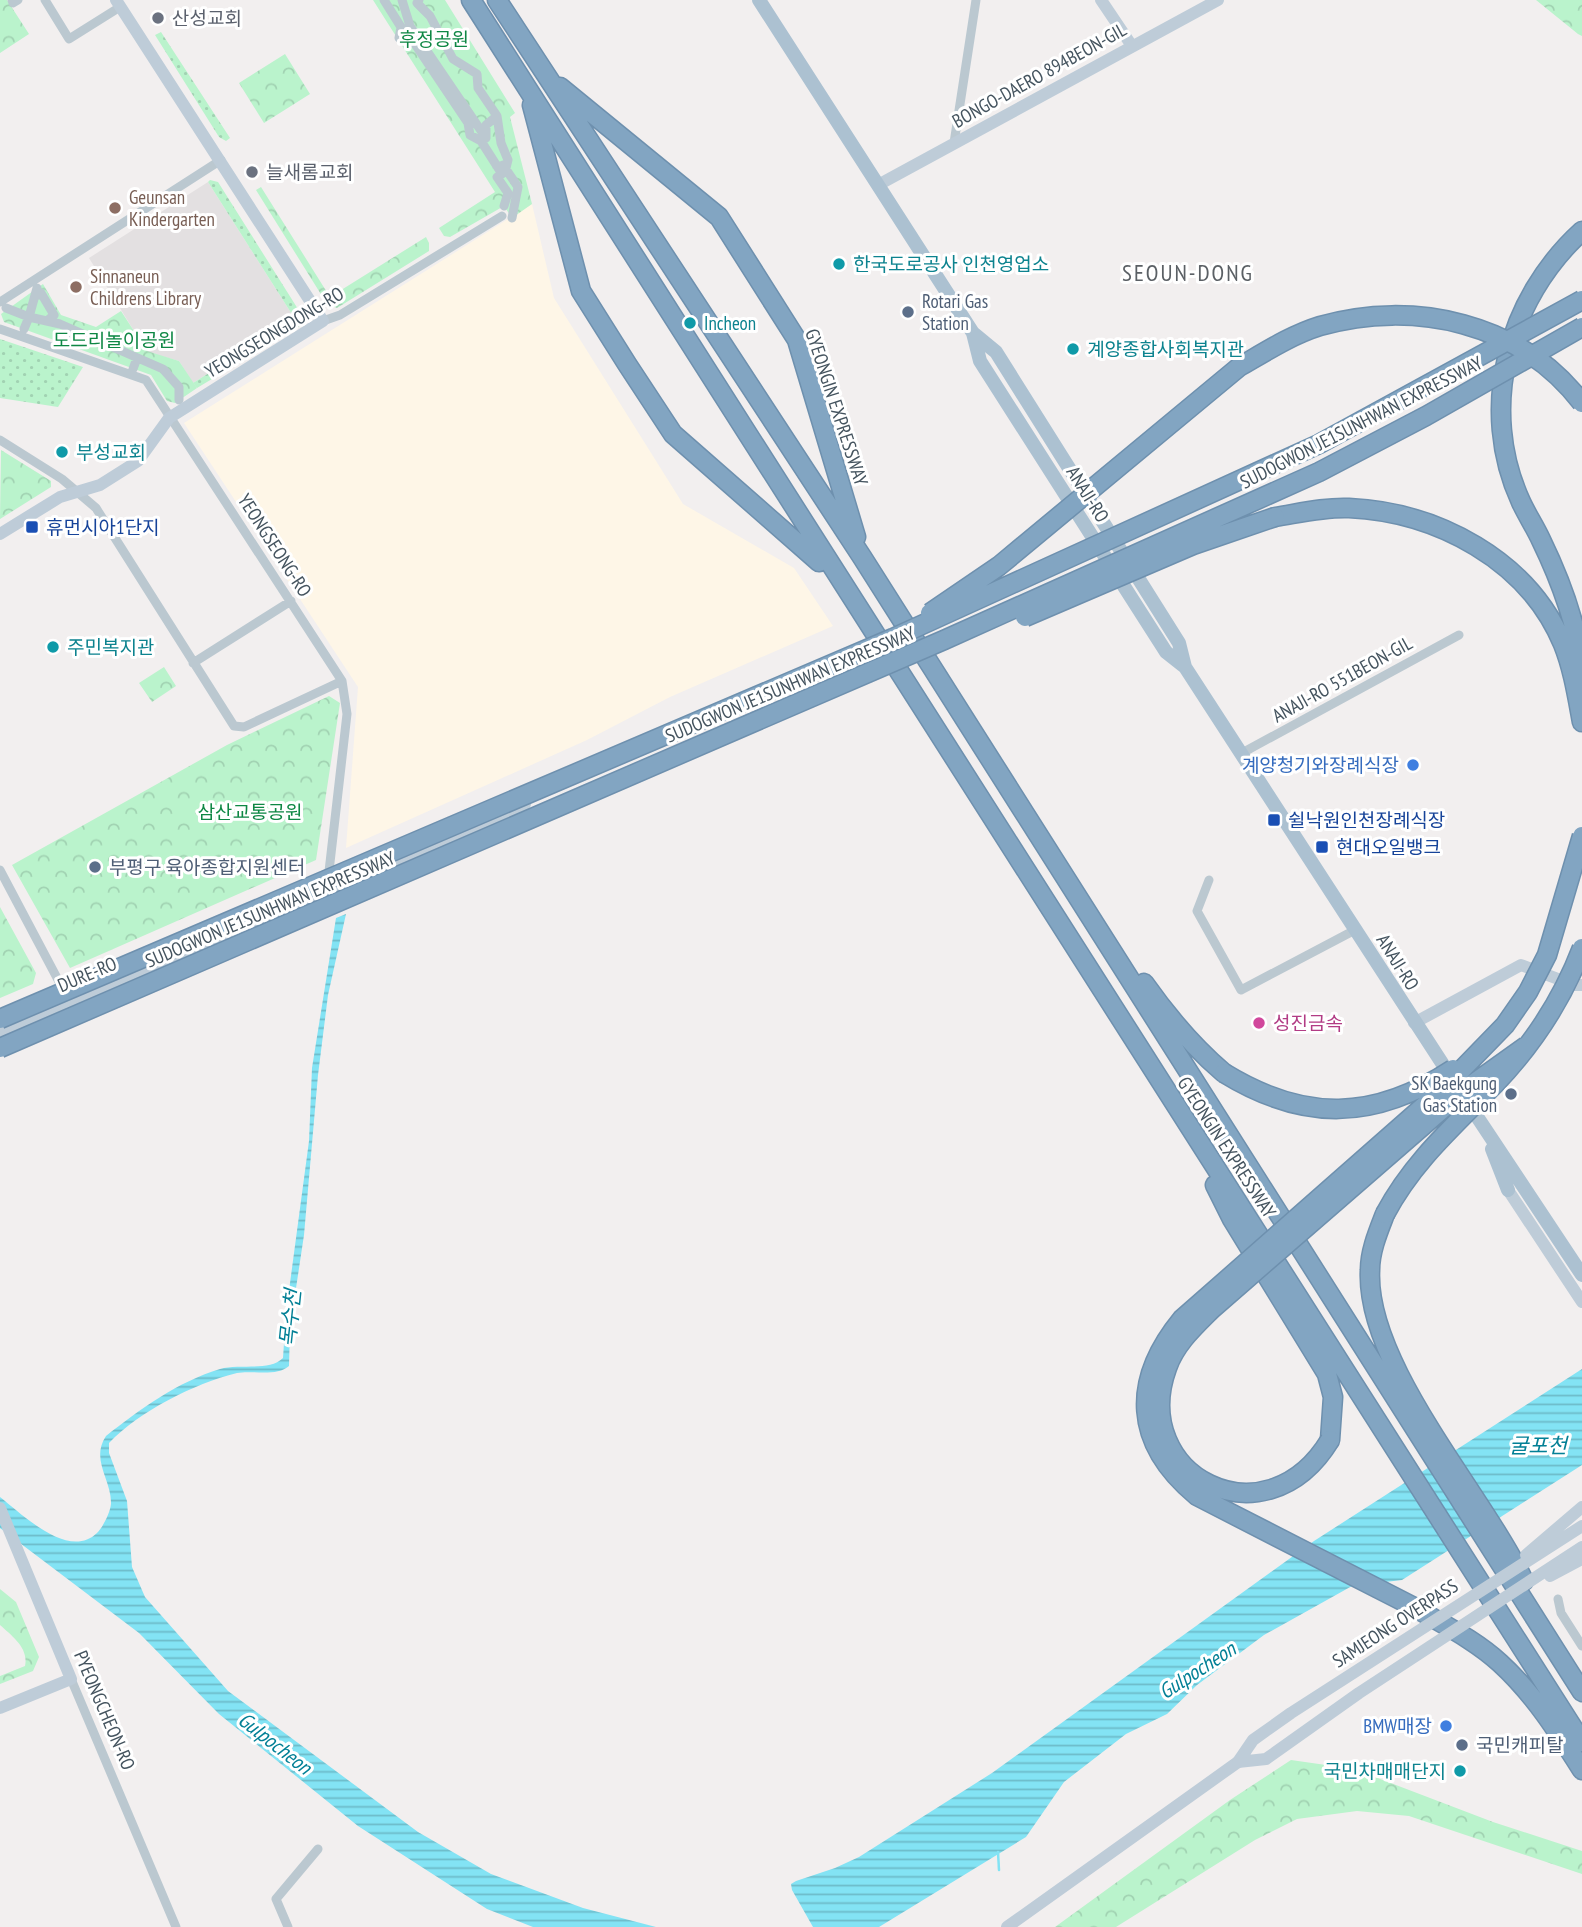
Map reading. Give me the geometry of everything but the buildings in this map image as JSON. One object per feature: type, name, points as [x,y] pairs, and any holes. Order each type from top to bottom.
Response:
[{"type":"highway","name":"GYEONGIN EXPRESSWAY","points":[[471,0],[835,575],[1582,1742]]},
{"type":"highway","name":"GYEONGIN EXPRESSWAY","points":[[497,0],[862,557],[1098,930],[1432,1443]]},
{"type":"highway","name":"GYEONGIN EXPRESSWAY","points":[[546,76],[719,217],[797,340],[862,557]]},
{"type":"highway","name":"GYEONGIN EXPRESSWAY","points":[[527,88],[581,291],[627,364],[673,434],[835,575]]},
{"type":"highway","points":[[1582,232],[1568,244],[1534,289],[1504,362],[1500,400],[1502,438],[1513,480],[1520,501],[1559,580],[1571,615],[1582,666]]},
{"type":"highway","name":"SUDOGWON JE1SUNHWAN EXPRESSWAY","points":[[0,1019],[893,638],[1319,443],[1582,300]]},
{"type":"highway","points":[[893,638],[999,566],[1239,368],[1276,345],[1318,327],[1357,317],[1409,314],[1461,322],[1542,361],[1582,403]]},
{"type":"highway","name":"SUDOGWON JE1SUNHWAN EXPRESSWAY","points":[[0,1048],[944,640],[1319,472],[1426,416],[1582,327]]},
{"type":"highway","points":[[944,640],[1021,619],[1193,545],[1252,524],[1317,510],[1348,508],[1385,512],[1424,521],[1462,538],[1495,557],[1520,580],[1544,608],[1563,643],[1575,680],[1582,722]]},
{"type":"highway","points":[[1582,836],[1547,955],[1528,992],[1483,1051],[1440,1092],[1182,1319],[1166,1338],[1147,1384],[1145,1409],[1149,1434],[1162,1460],[1189,1490],[1414,1608],[1471,1641],[1500,1663],[1552,1724],[1582,1770]]},
{"type":"highway","points":[[1098,930],[1140,977],[1171,1021],[1198,1050],[1224,1073],[1255,1091],[1284,1103],[1313,1109],[1348,1110],[1382,1103],[1414,1092],[1483,1051]]},
{"type":"highway","points":[[1582,948],[1549,1015],[1527,1046],[1497,1081],[1427,1151],[1408,1175],[1385,1214],[1375,1240],[1370,1269],[1371,1301],[1380,1335],[1432,1443],[1499,1546],[1582,1692]]},
{"type":"highway","points":[[1182,1115],[1232,1219],[1327,1374],[1333,1397],[1329,1440],[1302,1476],[1280,1488],[1252,1493],[1224,1490],[1202,1481],[1181,1464],[1163,1428],[1161,1387],[1167,1366],[1177,1347],[1212,1309],[1463,1091],[1527,1046]]},
{"type":"main road","name":"ANAJI-RO","points":[[759,0],[973,333],[996,352],[1179,643],[1185,667],[1414,1023],[1582,1275]]},
{"type":"main road","points":[[1479,1119],[1508,1190]]},
{"type":"street","points":[[12,0],[13,3],[18,0]]},
{"type":"street","points":[[45,0],[69,39],[118,4],[323,321]]},
{"type":"street","points":[[384,0],[401,27],[399,38],[408,36],[415,44],[468,123],[470,135],[481,141],[502,174],[497,177],[508,194],[504,206]]},
{"type":"street","points":[[390,0],[392,3],[402,1],[410,26],[506,168]]},
{"type":"street","points":[[419,0],[453,59],[477,74],[478,88],[497,116],[501,143],[508,160],[506,168]]},
{"type":"street","points":[[954,144],[976,0]]},
{"type":"street","points":[[1101,0],[1132,46]]},
{"type":"street","name":"BONGO-DAERO 894BEON-GIL","points":[[878,185],[1218,0]]},
{"type":"street","points":[[486,138],[486,125],[497,116]]},
{"type":"street","points":[[3,305],[221,160]]},
{"type":"street","name":"YEONGSEONGDONG-RO","points":[[0,534],[60,497],[100,485],[138,461],[169,418],[323,321],[340,315],[507,217],[518,187],[506,168]]},
{"type":"street","points":[[24,329],[37,292],[41,293],[54,315],[47,321]]},
{"type":"street","points":[[3,305],[163,369],[179,387],[179,400]]},
{"type":"street","name":"YEONGSEONG-RO","points":[[0,329],[146,380],[342,681],[346,714],[327,892]]},
{"type":"street","points":[[70,346],[75,332]]},
{"type":"street","points":[[133,369],[137,358]]},
{"type":"street","points":[[0,440],[62,478],[96,508],[234,726],[244,727],[342,681]]},
{"type":"street","points":[[193,663],[291,601]]},
{"type":"street","name":"ANAJI-RO 551BEON-GIL","points":[[1242,753],[1459,635]]},
{"type":"street","name":"DURE-RO","points":[[0,1034],[554,792]]},
{"type":"street","points":[[0,870],[70,1003]]},
{"type":"street","points":[[1209,880],[1197,911],[1241,990],[1355,930]]},
{"type":"street","points":[[1414,1023],[1521,965],[1574,985],[1582,985]]},
{"type":"street","points":[[1508,1190],[1582,1301]]},
{"type":"street","points":[[1500,1578],[1582,1507]]},
{"type":"street","name":"PYEONGCHEON-RO","points":[[0,1508],[176,1927]]},
{"type":"street","name":"SAMJEONG OVERPASS","points":[[1007,1927],[1238,1762],[1253,1740],[1291,1713],[1582,1526]]},
{"type":"street","name":"SAMJEONG OVERPASS","points":[[1238,1762],[1266,1759],[1359,1693],[1582,1547]]},
{"type":"street","points":[[1509,1595],[1540,1583],[1582,1559]]},
{"type":"street","points":[[1558,1599],[1561,1613],[1582,1646]]},
{"type":"street","points":[[0,1708],[71,1679]]},
{"type":"street","points":[[288,1927],[276,1899],[318,1849]]},
{"type":"shaded area","points":[[208,182],[295,319],[193,383],[179,361],[147,352],[89,258]]},
{"type":"shaded area","points":[[532,204],[554,298],[683,504],[794,568],[833,626],[670,697],[587,740],[346,848],[358,687],[184,423]]},
{"type":"green space","points":[[0,0],[7,0],[29,34],[0,53]]},
{"type":"green space","name":"후정공원","points":[[373,0],[445,0],[515,113],[510,117],[532,204],[512,218],[504,206],[450,237],[444,236],[439,228],[495,192]]},
{"type":"green space","points":[[1536,0],[1582,0],[1582,36],[1578,34]]},
{"type":"green space","points":[[161,32],[230,138],[226,141],[219,137],[155,35]]},
{"type":"green space","points":[[285,54],[310,94],[264,123],[239,83]]},
{"type":"green space","points":[[208,182],[218,182],[303,317],[300,326],[197,388],[193,383],[295,319]]},
{"type":"green space","points":[[261,187],[330,297],[426,237],[429,251],[337,308],[327,304],[256,190]]},
{"type":"green space","name":"도드리놀이공원","points":[[43,284],[61,315],[96,327],[121,311],[147,351],[179,361],[197,388],[175,403],[167,401],[151,375],[4,322],[1,314]]},
{"type":"green space","points":[[0,339],[83,367],[58,407],[0,398]]},
{"type":"green space","points":[[1,450],[51,481],[51,487],[0,519]]},
{"type":"green space","points":[[164,667],[176,686],[152,702],[139,683]]},
{"type":"green space","name":"삼산교통공원","points":[[329,696],[340,703],[316,860],[70,968],[12,865],[227,745]]},
{"type":"green space","points":[[0,907],[36,973],[33,984],[0,998]]},
{"type":"green space","points":[[0,1589],[16,1602],[39,1657],[33,1671],[0,1684],[0,1676],[25,1666],[26,1660],[19,1643],[0,1625]]},
{"type":"green space","points":[[1291,1760],[1354,1769],[1493,1822],[1582,1851],[1582,1874],[1409,1816],[1357,1811],[1297,1819],[1255,1840],[1116,1927],[1055,1927],[1230,1800]]},
{"type":"water","points":[[346,914],[328,995],[304,1235],[290,1328],[289,1366],[271,1372],[237,1373],[203,1384],[168,1400],[136,1420],[109,1443],[109,1453],[127,1501],[132,1567],[145,1597],[228,1691],[418,1832],[491,1874],[583,1908],[656,1927],[533,1927],[487,1909],[358,1826],[219,1714],[139,1633],[0,1528],[0,1497],[47,1532],[73,1541],[86,1540],[97,1533],[106,1520],[111,1504],[100,1453],[106,1436],[146,1407],[205,1374],[228,1367],[270,1365],[283,1358],[286,1313],[309,1141],[312,1068],[336,918]]},
{"type":"water","name":"굴포천","points":[[1582,1369],[1582,1465],[1402,1580],[1352,1586],[1264,1635],[1197,1685],[1167,1714],[1126,1734],[1064,1782],[1026,1837],[879,1927],[813,1927],[791,1884],[859,1857],[992,1773],[1314,1541]]},
{"type":"waterway","points":[[998,1852],[999,1870]]},
{"type":"place","name":"산성교회","points":[[158,18]]},
{"type":"place","name":"늘새롬교회","points":[[252,172]]},
{"type":"place","name":"Geunsan Kindergarten","points":[[115,208]]},
{"type":"place","name":"한국도로공사 인천영업소","points":[[839,264]]},
{"type":"place","name":"Sinnaneun Childrens Library","points":[[76,287]]},
{"type":"place","name":"Rotari Gas Station","points":[[908,312]]},
{"type":"place","name":"Incheon","points":[[690,323]]},
{"type":"place","name":"계양종합사회복지관","points":[[1073,349]]},
{"type":"place","name":"부성교회","points":[[62,452]]},
{"type":"place","name":"휴먼시아1단지","points":[[32,527]]},
{"type":"place","name":"주민복지관","points":[[53,647]]},
{"type":"place","name":"계양청기와장례식장","points":[[1413,765]]},
{"type":"place","name":"쉴낙원인천장례식장","points":[[1274,820]]},
{"type":"place","name":"현대오일뱅크","points":[[1322,847]]},
{"type":"place","name":"부평구 육아종합지원센터","points":[[95,867]]},
{"type":"place","name":"성진금속","points":[[1259,1023]]},
{"type":"place","name":"SK Baekgung Gas Station","points":[[1511,1094]]},
{"type":"place","name":"BMW매장","points":[[1446,1726]]},
{"type":"place","name":"국민캐피탈","points":[[1462,1745]]},
{"type":"place","name":"국민차매매단지","points":[[1460,1771]]},
{"type":"district","name":"SEOUN-DONG","points":[[1188,272]]},
{"type":"water label","name":"목수천","points":[[290,1318]]},
{"type":"water label","name":"Gulpocheon","points":[[1197,1670]]},
{"type":"water label","name":"Gulpocheon","points":[[275,1743]]}]
